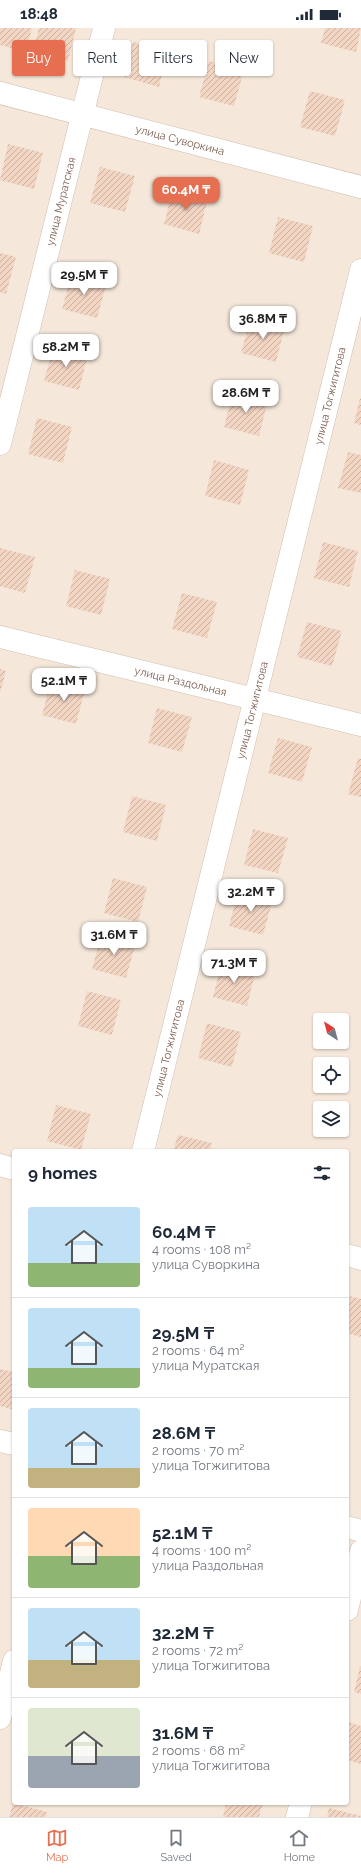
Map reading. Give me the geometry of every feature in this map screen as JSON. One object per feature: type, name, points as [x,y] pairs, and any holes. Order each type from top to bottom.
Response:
[{"type":"street","name":"улица Муратская","points":[[0,444],[104,28]]},
{"type":"street","name":"улица Суворкина","points":[[0,93],[361,187]]},
{"type":"street","name":"улица Тогжигитова","points":[[143,1149],[361,270]]},
{"type":"street","name":"улица Раздольная","points":[[0,637],[361,726]]},
{"type":"street","points":[[0,1165],[12,1168]]},
{"type":"street","points":[[349,1256],[361,1259]]},
{"type":"street","points":[[0,1441],[12,1444]]},
{"type":"street","points":[[349,1528],[361,1531]]},
{"type":"street","points":[[349,1602],[361,1551]]},
{"type":"street","points":[[0,1718],[12,1669]]},
{"type":"street","points":[[297,1817],[300,1805]]},
{"type":"shaded area","points":[[0,28],[361,28],[361,1817],[0,1817]]},
{"type":"building","points":[[0,28],[32,28],[29,40],[12,40],[12,48],[0,45]]},
{"type":"building","points":[[39,28],[76,28],[68,61],[65,60],[65,40],[36,40]]},
{"type":"building","points":[[325,28],[361,28],[356,52],[321,43]]},
{"type":"building","points":[[133,42],[139,44],[139,76],[162,76],[159,87],[124,77],[131,76],[131,50]]},
{"type":"building","points":[[209,61],[215,63],[215,76],[242,76],[234,106],[199,97],[205,76],[207,76]]},
{"type":"building","points":[[310,91],[345,100],[335,136],[300,127]]},
{"type":"building","points":[[8,144],[43,153],[34,189],[0,180]]},
{"type":"building","points":[[100,167],[135,176],[125,212],[90,203]]},
{"type":"building","points":[[173,189],[208,198],[199,234],[164,224]]},
{"type":"building","points":[[278,217],[313,226],[304,262],[269,253]]},
{"type":"building","points":[[0,253],[16,257],[6,294],[0,292]]},
{"type":"building","points":[[72,273],[107,282],[97,318],[62,309]]},
{"type":"building","points":[[251,317],[285,326],[276,362],[241,353]]},
{"type":"building","points":[[54,345],[88,354],[79,390],[44,381]]},
{"type":"building","points":[[233,391],[268,400],[259,436],[224,427]]},
{"type":"building","points":[[361,398],[361,425],[354,423]]},
{"type":"building","points":[[37,418],[72,427],[63,463],[28,454]]},
{"type":"building","points":[[348,452],[361,455],[361,493],[338,488]]},
{"type":"building","points":[[214,460],[249,470],[240,505],[205,496]]},
{"type":"building","points":[[323,542],[358,551],[349,587],[314,578]]},
{"type":"building","points":[[0,548],[35,557],[25,593],[0,586]]},
{"type":"building","points":[[75,570],[110,579],[101,615],[66,606]]},
{"type":"building","points":[[182,593],[217,602],[207,638],[172,629]]},
{"type":"building","points":[[307,622],[342,631],[332,666],[297,657]]},
{"type":"building","points":[[0,669],[6,671],[0,693]]},
{"type":"building","points":[[51,680],[85,689],[76,724],[42,715]]},
{"type":"building","points":[[157,708],[192,717],[182,752],[148,743]]},
{"type":"building","points":[[278,738],[312,747],[302,782],[268,773]]},
{"type":"building","points":[[358,758],[361,759],[361,797],[348,794]]},
{"type":"building","points":[[132,796],[166,805],[157,841],[123,832]]},
{"type":"building","points":[[253,829],[288,838],[278,873],[244,865]]},
{"type":"building","points":[[113,878],[147,887],[138,922],[104,913]]},
{"type":"building","points":[[238,891],[273,899],[263,935],[229,926]]},
{"type":"building","points":[[102,933],[136,942],[126,978],[92,969]]},
{"type":"building","points":[[222,961],[256,970],[247,1006],[213,997]]},
{"type":"building","points":[[87,991],[121,1000],[112,1035],[78,1026]]},
{"type":"building","points":[[207,1023],[241,1032],[232,1067],[198,1058]]},
{"type":"building","points":[[56,1105],[91,1114],[81,1149],[47,1141]]},
{"type":"building","points":[[178,1135],[212,1143],[210,1149],[174,1149]]},
{"type":"building","points":[[350,1296],[361,1299],[361,1337],[349,1334]]},
{"type":"building","points":[[0,1369],[12,1372],[12,1409],[0,1406]]},
{"type":"building","points":[[361,1666],[361,1694],[354,1692]]},
{"type":"building","points":[[349,1722],[361,1726],[361,1764],[349,1761]]},
{"type":"building","points":[[12,1805],[21,1805],[47,1812],[46,1817],[9,1817]]},
{"type":"building","points":[[226,1805],[262,1805],[259,1817],[223,1817]]},
{"type":"building","points":[[329,1808],[361,1816],[361,1817],[327,1817]]}]
